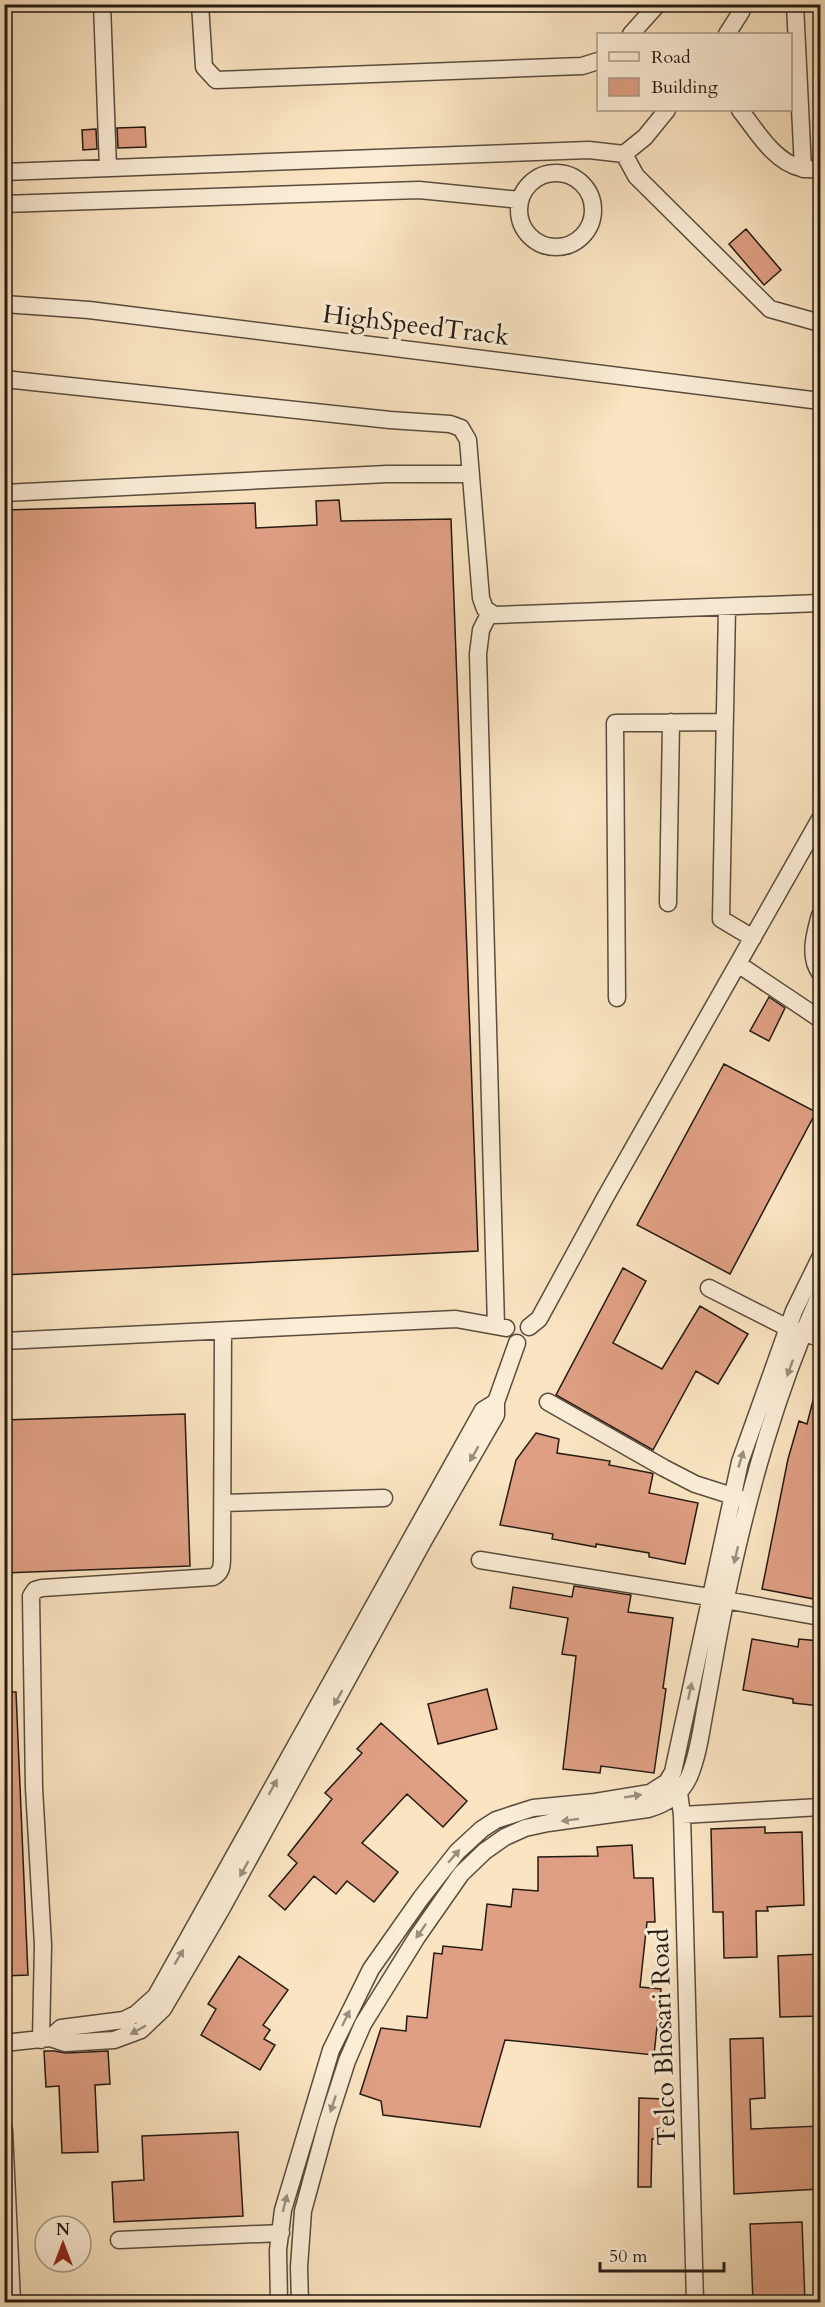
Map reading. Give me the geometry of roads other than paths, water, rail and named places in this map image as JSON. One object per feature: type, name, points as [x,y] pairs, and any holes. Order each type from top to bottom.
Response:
[{"type":"street","points":[[102,4],[108,168]]},
{"type":"street","points":[[200,4],[204,67],[216,80],[582,66],[597,61]]},
{"type":"street","points":[[632,33],[658,4]]},
{"type":"street","points":[[728,33],[741,12],[743,4]]},
{"type":"street","points":[[795,4],[803,169]]},
{"type":"street","points":[[4,172],[589,150],[624,154],[645,137],[666,111]]},
{"type":"street","points":[[741,111],[774,152],[789,164],[803,169],[820,169]]},
{"type":"street","points":[[624,154],[636,176],[770,309],[820,323]]},
{"type":"street","points":[[545,174],[569,175],[588,190],[593,213],[590,225],[574,243],[562,247],[549,247],[537,243],[521,224],[518,213],[520,200],[525,189],[545,174]]},
{"type":"street","points":[[4,204],[419,190],[520,200]]},
{"type":"street","name":"HighSpeedTrack","points":[[4,304],[89,310],[820,401]]},
{"type":"street","points":[[4,379],[450,424],[461,428],[468,440],[481,598],[485,609],[494,615],[820,603]]},
{"type":"street","points":[[4,493],[387,474],[471,474]]},
{"type":"street","points":[[727,607],[721,919],[753,938]]},
{"type":"street","points":[[490,612],[481,630],[478,654],[501,1327],[507,1337],[517,1344]]},
{"type":"street","points":[[668,903],[671,722]]},
{"type":"street","points":[[617,998],[615,723],[725,722]]},
{"type":"street","points":[[529,1327],[539,1319],[820,819]]},
{"type":"street","points":[[820,915],[814,939],[813,956],[820,973]]},
{"type":"street","points":[[738,964],[820,1019]]},
{"type":"street","points":[[300,2302],[298,2267],[303,2211],[346,2061],[363,2024],[417,1937],[461,1874],[485,1851],[505,1837],[525,1828],[548,1822],[663,1805],[681,1791],[689,1776],[701,1736],[731,1497],[740,1462],[795,1330],[820,1258]]},
{"type":"street","points":[[709,1288],[795,1330],[820,1338]]},
{"type":"street","points":[[279,2302],[278,2250],[283,2210],[331,2050],[371,1969],[456,1852],[496,1820],[533,1808],[595,1802],[650,1793],[667,1782],[673,1772],[717,1598],[748,1500],[795,1330],[820,1294]]},
{"type":"street","points":[[4,1341],[456,1319],[501,1327],[517,1320],[524,1321],[529,1327],[528,1338],[517,1344],[496,1402],[483,1410],[156,1996],[136,2014],[124,2020],[61,2028],[46,2039],[4,2043]]},
{"type":"street","points":[[46,2039],[34,1788],[30,1596],[35,1590],[42,1588],[213,1577],[218,1574],[222,1568],[223,1332]]},
{"type":"street","points":[[548,1402],[695,1484],[731,1497],[748,1500]]},
{"type":"street","points":[[223,1503],[384,1498]]},
{"type":"street","points":[[480,1560],[820,1617]]},
{"type":"street","name":"Telco Bhosari Road","points":[[673,1772],[681,1791],[682,1815],[695,2302]]},
{"type":"street","points":[[682,1815],[820,1807]]},
{"type":"street","points":[[4,2130],[12,2302]]},
{"type":"street","points":[[119,2240],[281,2233]]}]
